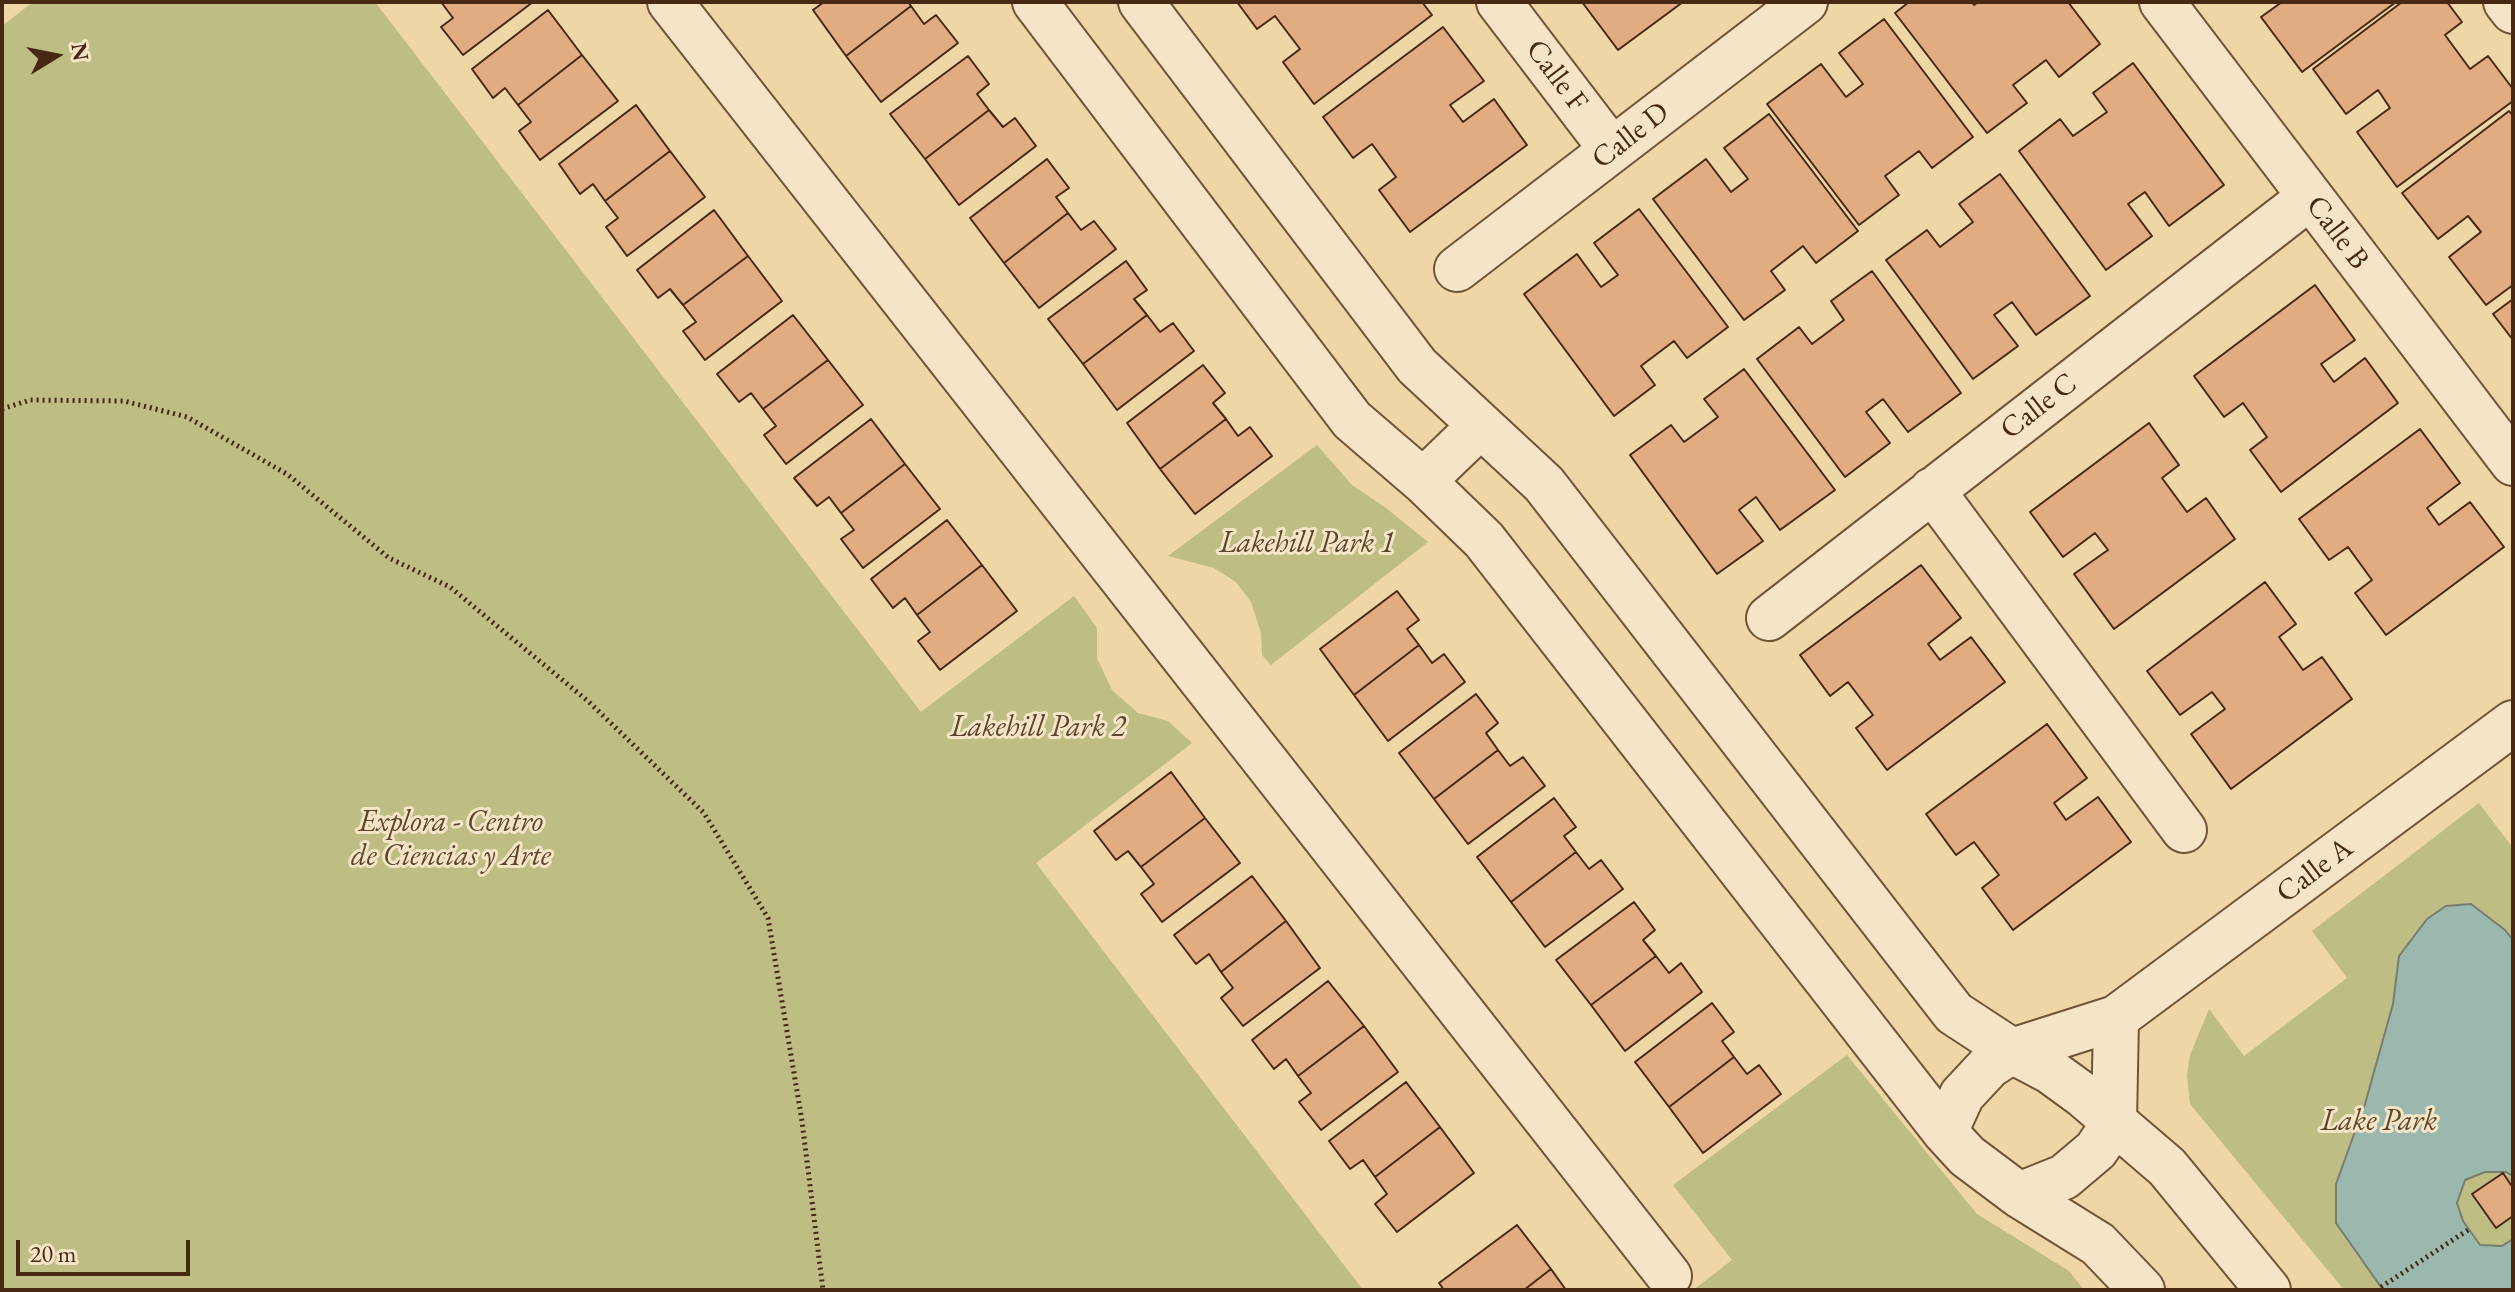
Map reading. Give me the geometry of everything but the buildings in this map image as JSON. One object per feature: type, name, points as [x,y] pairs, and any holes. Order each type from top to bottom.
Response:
[{"type":"street","points":[[670,2],[1669,1276]]},
{"type":"street","points":[[1035,2],[1352,420],[1423,481],[1484,540],[1945,1132],[1967,1156],[2019,1195],[2098,1244],[2142,1290]]},
{"type":"street","points":[[1141,2],[1417,366],[1544,484],[1954,1013],[2012,1051],[2050,1071],[2167,1167],[2268,1290]]},
{"type":"street","name":"Calle F","points":[[1499,2],[1612,150]]},
{"type":"street","name":"Calle D","points":[[1457,269],[1805,2]]},
{"type":"street","name":"Calle B","points":[[2162,2],[2513,463]]},
{"type":"street","points":[[2506,2],[2513,11]]},
{"type":"street","name":"Calle C","points":[[1769,618],[2310,197]]},
{"type":"street","points":[[1423,481],[1480,426]]},
{"type":"street","points":[[1932,490],[2184,830]]},
{"type":"street","name":"Calle A","points":[[1945,1132],[1962,1095],[1989,1066],[2012,1051],[2116,1018],[2513,723]]},
{"type":"street","points":[[2019,1195],[2064,1177],[2096,1150],[2114,1123],[2116,1018]]},
{"type":"path","points":[[2,409],[30,400],[124,401],[187,417],[287,474],[389,558],[450,587],[589,702],[704,813],[768,918],[802,1121],[823,1290]]},
{"type":"path","points":[[2381,1287],[2468,1230]]},
{"type":"green space","name":"Explora - Centro de Ciencias y Arte","points":[[33,2],[375,2],[921,712],[1074,596],[1097,628],[1097,658],[1112,690],[1138,713],[1168,721],[1192,743],[1036,863],[1363,1290],[2,1290],[2,26]]},
{"type":"green space","name":"Lakehill Park 1","points":[[1317,445],[1352,485],[1428,542],[1271,665],[1262,655],[1261,633],[1251,602],[1236,582],[1214,568],[1168,556]]},
{"type":"green space","name":"Lake Park","points":[[2479,803],[2513,848],[2513,1290],[2344,1290],[2190,1104],[2187,1075],[2190,1055],[2209,1009],[2244,1056],[2347,978],[2312,931]]},
{"type":"green space","points":[[1847,1055],[1977,1214],[2069,1271],[2084,1290],[1693,1290],[1732,1260],[1673,1185]]},
{"type":"water","points":[[2471,904],[2513,940],[2513,1176],[2506,1172],[2485,1172],[2465,1180],[2457,1203],[2463,1221],[2480,1245],[2502,1246],[2513,1239],[2513,1290],[2383,1290],[2336,1223],[2336,1184],[2365,1104],[2393,1004],[2399,956],[2427,919],[2446,906]]},
{"type":"park label","name":"Lakehill Park 2","points":[[1038,728]]}]
